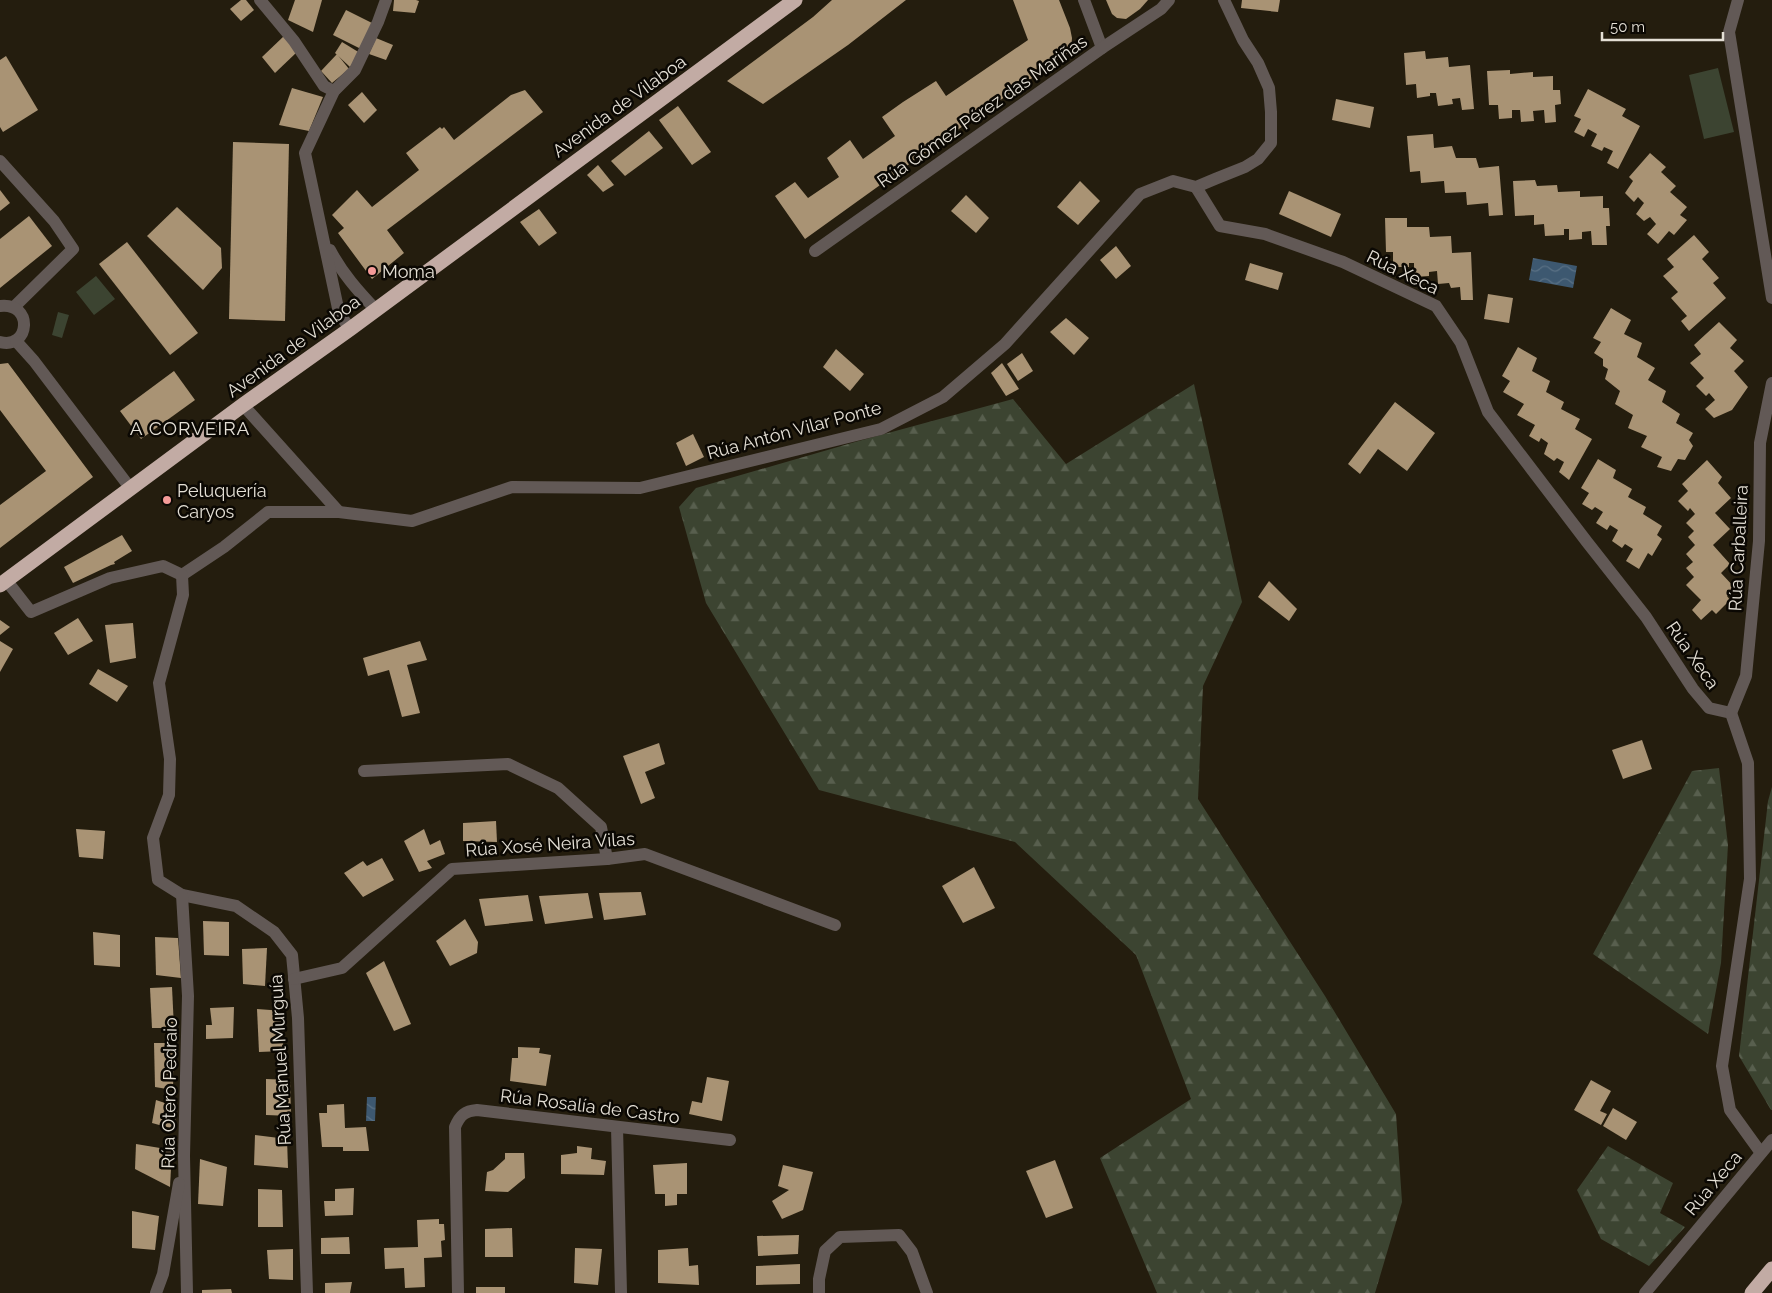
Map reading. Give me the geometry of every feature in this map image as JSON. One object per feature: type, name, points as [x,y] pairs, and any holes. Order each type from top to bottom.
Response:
[{"type":"highway","name":"Avenida de Vilaboa","points":[[3,582],[243,405],[376,310],[795,0]]},
{"type":"highway","points":[[1752,1293],[1772,1269]]},
{"type":"street","points":[[260,0],[294,41],[324,86],[334,91]]},
{"type":"street","points":[[350,329],[339,313],[305,153],[334,91],[354,70],[378,22],[386,0]]},
{"type":"street","points":[[1084,0],[1102,48]]},
{"type":"street","name":"Rúa Gómez Pérez das Mariñas","points":[[815,251],[1102,48],[1161,9],[1169,0]]},
{"type":"street","points":[[1196,187],[1245,167],[1258,159],[1271,143],[1272,112],[1268,88],[1258,63],[1243,40],[1224,0]]},
{"type":"street","points":[[1738,0],[1729,32],[1772,298]]},
{"type":"street","points":[[0,161],[54,221],[73,249],[14,307]]},
{"type":"street","name":"Rúa Antón Vilar Ponte","points":[[182,575],[224,547],[268,512],[339,512],[412,521],[512,487],[640,488],[881,429],[943,397],[1006,344],[1140,194],[1173,181],[1196,187]]},
{"type":"street","name":"Rúa Xeca","points":[[1196,187],[1220,226],[1265,234],[1343,262],[1436,306],[1461,343],[1488,412],[1646,617],[1698,695],[1709,708],[1730,713],[1748,763],[1750,879],[1722,1066],[1730,1110],[1761,1153],[1645,1293]]},
{"type":"street","points":[[322,232],[338,265],[355,288],[376,310]]},
{"type":"street","points":[[335,296],[339,288],[345,285],[355,288]]},
{"type":"street","points":[[0,306],[14,307],[22,315],[25,326],[23,332],[16,340],[10,343],[0,342]]},
{"type":"street","points":[[16,340],[131,489]]},
{"type":"street","name":"Rúa Carballeira","points":[[1730,713],[1746,676],[1760,541],[1760,443],[1772,383]]},
{"type":"street","points":[[243,405],[339,512]]},
{"type":"street","points":[[3,582],[31,612],[110,578],[163,566],[182,575]]},
{"type":"street","name":"Rúa Manuel Murguía","points":[[182,575],[183,595],[159,683],[170,759],[169,795],[153,838],[158,880],[182,894],[236,906],[274,932],[292,955],[298,1018],[306,1293]]},
{"type":"street","points":[[364,771],[508,764],[558,788],[601,827],[607,859]]},
{"type":"street","name":"Rúa Xosé Neira Vilas","points":[[294,980],[342,968],[452,869],[607,859],[644,854],[835,926]]},
{"type":"street","name":"Rúa Otero Pedraio","points":[[182,894],[188,996],[184,1156],[188,1293]]},
{"type":"street","name":"Rúa Rosalía de Castro","points":[[458,1293],[455,1127],[459,1117],[468,1111],[478,1110],[730,1140]]},
{"type":"street","points":[[617,1127],[621,1293]]},
{"type":"street","points":[[1761,1153],[1772,1140]]},
{"type":"street","points":[[156,1293],[162,1274],[184,1156]]},
{"type":"street","points":[[819,1293],[819,1279],[825,1251],[840,1237],[899,1235],[912,1252],[927,1293]]},
{"type":"green space","points":[[1718,68],[1734,132],[1704,139],[1689,75]]},
{"type":"green space","points":[[96,276],[115,299],[94,315],[76,292]]},
{"type":"green space","points":[[58,312],[69,315],[62,338],[52,335]]},
{"type":"green space","points":[[1194,384],[1242,602],[1203,686],[1198,799],[1325,996],[1396,1114],[1402,1202],[1375,1293],[1157,1293],[1100,1158],[1191,1099],[1136,955],[1015,842],[819,790],[706,603],[679,507],[696,488],[1013,399],[1066,464]]},
{"type":"green space","points":[[1719,768],[1728,845],[1721,963],[1708,1034],[1593,954],[1692,771]]},
{"type":"green space","points":[[1772,787],[1771,1110],[1739,1056],[1768,801]]},
{"type":"green space","points":[[1608,1146],[1673,1183],[1660,1213],[1685,1227],[1649,1266],[1601,1239],[1577,1190]]},
{"type":"water","points":[[1533,258],[1577,266],[1573,288],[1529,280]]},
{"type":"water","points":[[367,1097],[376,1097],[375,1121],[366,1121]]},
{"type":"building","points":[[241,0],[246,0],[254,10],[241,21],[230,9]]},
{"type":"building","points":[[295,0],[322,0],[313,32],[288,20]]},
{"type":"building","points":[[394,0],[419,1],[415,13],[393,11]]},
{"type":"building","points":[[832,0],[906,0],[848,45],[763,104],[727,81],[813,17]]},
{"type":"building","points":[[1013,0],[1059,0],[1070,28],[1072,38],[1071,51],[805,239],[775,196],[795,182],[808,198],[839,177],[827,158],[850,140],[863,159],[895,136],[882,117],[936,81],[946,96],[1028,40]]},
{"type":"building","points":[[1106,0],[1148,0],[1140,9],[1126,19],[1117,18],[1112,14]]},
{"type":"building","points":[[1242,0],[1280,0],[1278,12],[1241,8]]},
{"type":"building","points":[[346,10],[372,23],[361,49],[333,35]]},
{"type":"building","points":[[284,36],[297,52],[275,73],[262,57]]},
{"type":"building","points":[[376,38],[393,45],[386,60],[369,54]]},
{"type":"building","points":[[342,42],[360,53],[350,67],[335,53]]},
{"type":"building","points":[[1425,51],[1426,59],[1448,57],[1449,67],[1470,65],[1474,109],[1462,110],[1460,98],[1452,99],[1453,104],[1438,106],[1436,93],[1430,93],[1430,96],[1417,98],[1416,84],[1406,85],[1404,53]]},
{"type":"building","points":[[337,54],[349,69],[332,83],[321,71]]},
{"type":"building","points":[[6,56],[38,110],[3,132],[0,127],[0,60]]},
{"type":"building","points":[[1510,70],[1510,74],[1533,72],[1533,77],[1553,76],[1553,90],[1560,90],[1561,104],[1555,105],[1556,122],[1545,123],[1544,110],[1533,111],[1534,121],[1521,122],[1520,110],[1512,110],[1512,118],[1499,119],[1498,105],[1489,105],[1487,71]]},
{"type":"building","points":[[292,88],[323,97],[309,131],[279,125]]},
{"type":"building","points":[[1588,89],[1626,109],[1622,116],[1640,126],[1618,169],[1607,163],[1613,151],[1604,147],[1602,151],[1591,146],[1597,134],[1588,129],[1584,137],[1574,132],[1581,119],[1574,116]]},
{"type":"building","points":[[525,90],[543,112],[387,230],[404,253],[372,279],[338,233],[344,228],[332,215],[357,190],[372,207],[419,170],[406,153],[440,127],[442,129],[444,127],[454,140],[511,95]]},
{"type":"building","points":[[362,92],[377,110],[364,123],[348,105]]},
{"type":"building","points":[[1336,99],[1374,107],[1370,128],[1332,120]]},
{"type":"building","points":[[678,106],[711,152],[692,165],[659,120]]},
{"type":"building","points":[[649,131],[663,148],[625,176],[611,161]]},
{"type":"building","points":[[1433,134],[1434,148],[1452,146],[1456,158],[1476,158],[1479,168],[1499,166],[1503,215],[1489,216],[1488,203],[1467,205],[1466,192],[1445,193],[1444,181],[1421,183],[1420,171],[1410,172],[1407,136]]},
{"type":"building","points":[[233,142],[289,144],[285,321],[229,319]]},
{"type":"building","points":[[1650,153],[1666,167],[1661,172],[1676,186],[1670,192],[1687,207],[1680,215],[1687,220],[1674,235],[1669,231],[1658,244],[1647,234],[1656,224],[1650,217],[1644,221],[1636,214],[1644,203],[1638,197],[1634,202],[1625,193],[1633,181],[1629,177]]},
{"type":"building","points":[[598,165],[614,185],[603,192],[587,175]]},
{"type":"building","points":[[1535,180],[1537,186],[1557,185],[1558,192],[1580,191],[1580,197],[1603,196],[1603,208],[1609,208],[1610,226],[1606,226],[1607,245],[1592,245],[1591,231],[1582,232],[1582,239],[1569,240],[1569,229],[1564,229],[1564,235],[1545,236],[1544,224],[1534,225],[1534,215],[1515,216],[1513,181]]},
{"type":"building","points":[[1080,181],[1100,201],[1078,225],[1057,207]]},
{"type":"building","points":[[0,190],[10,203],[0,211]]},
{"type":"building","points":[[1289,191],[1341,214],[1331,237],[1279,214]]},
{"type":"building","points":[[966,195],[989,218],[976,233],[951,211]]},
{"type":"building","points":[[177,207],[221,248],[222,268],[203,290],[147,236]]},
{"type":"building","points":[[539,209],[557,233],[539,246],[520,222]]},
{"type":"building","points":[[29,216],[52,246],[0,288],[0,239]]},
{"type":"building","points":[[1385,218],[1407,218],[1407,227],[1429,227],[1430,237],[1451,236],[1452,253],[1471,252],[1473,300],[1461,300],[1460,287],[1451,288],[1449,283],[1438,284],[1437,271],[1429,272],[1429,276],[1414,277],[1414,263],[1409,263],[1409,267],[1393,267],[1393,252],[1386,252]]},
{"type":"building","points":[[1694,235],[1709,252],[1702,259],[1719,278],[1713,283],[1726,298],[1689,331],[1681,321],[1687,316],[1671,298],[1678,292],[1663,276],[1674,267],[1667,259]]},
{"type":"building","points":[[127,242],[198,333],[170,355],[99,264]]},
{"type":"building","points":[[1116,246],[1131,266],[1116,279],[1100,260]]},
{"type":"building","points":[[1250,263],[1283,273],[1278,290],[1245,280]]},
{"type":"building","points":[[1488,294],[1513,298],[1509,323],[1484,319]]},
{"type":"building","points":[[1611,308],[1631,320],[1624,334],[1642,343],[1637,357],[1655,368],[1648,380],[1666,391],[1662,402],[1680,414],[1676,423],[1693,433],[1689,440],[1693,446],[1685,460],[1678,459],[1671,471],[1657,467],[1662,457],[1641,447],[1647,436],[1628,428],[1633,415],[1615,404],[1620,391],[1605,379],[1608,369],[1603,366],[1603,359],[1594,353],[1601,342],[1593,338]]},
{"type":"building","points":[[1066,318],[1089,338],[1074,355],[1050,332]]},
{"type":"building","points":[[1719,322],[1737,340],[1730,348],[1744,361],[1734,371],[1748,387],[1732,410],[1714,418],[1705,409],[1715,400],[1709,393],[1706,396],[1696,386],[1704,378],[1690,363],[1701,354],[1694,345]]},
{"type":"building","points":[[1518,347],[1537,358],[1532,371],[1550,381],[1546,392],[1564,402],[1561,409],[1580,419],[1575,429],[1592,439],[1569,480],[1559,472],[1564,462],[1557,458],[1554,461],[1544,454],[1548,443],[1541,438],[1539,442],[1529,436],[1535,425],[1517,415],[1524,404],[1503,392],[1510,381],[1502,376]]},
{"type":"building","points":[[836,349],[864,374],[850,391],[823,367]]},
{"type":"building","points":[[1022,353],[1033,371],[1018,381],[1007,364]]},
{"type":"building","points":[[8,363],[93,477],[0,548],[0,505],[46,471],[0,410],[0,364]]},
{"type":"building","points":[[1002,363],[1019,389],[1006,396],[991,373]]},
{"type":"building","points":[[174,371],[195,400],[141,439],[120,411]]},
{"type":"building","points":[[1395,402],[1435,433],[1407,471],[1378,449],[1360,474],[1348,464]]},
{"type":"building","points":[[693,434],[704,457],[686,466],[676,443]]},
{"type":"building","points":[[1598,459],[1616,470],[1613,478],[1632,489],[1628,497],[1646,507],[1643,514],[1662,526],[1657,535],[1662,539],[1652,556],[1648,553],[1639,569],[1626,561],[1633,549],[1625,544],[1622,548],[1612,541],[1618,530],[1610,525],[1607,530],[1596,523],[1603,512],[1595,507],[1592,510],[1582,504],[1589,493],[1581,488]]},
{"type":"building","points":[[1707,460],[1722,477],[1718,483],[1731,498],[1715,513],[1730,529],[1713,545],[1730,564],[1721,573],[1735,588],[1727,596],[1730,600],[1716,614],[1712,610],[1701,620],[1692,610],[1701,600],[1686,585],[1694,577],[1686,568],[1693,562],[1686,554],[1695,545],[1688,537],[1694,531],[1686,523],[1695,514],[1690,508],[1688,511],[1678,501],[1688,491],[1682,484]]},
{"type":"building","points":[[122,535],[132,551],[114,562],[115,564],[73,583],[64,567]]},
{"type":"building","points":[[1269,581],[1297,609],[1289,621],[1258,597]]},
{"type":"building","points":[[78,618],[93,641],[68,655],[54,633]]},
{"type":"building","points":[[0,620],[10,627],[0,635]]},
{"type":"building","points":[[133,623],[136,658],[110,663],[105,625]]},
{"type":"building","points":[[0,641],[13,649],[0,672]]},
{"type":"building","points":[[420,641],[427,660],[407,665],[420,713],[402,717],[389,670],[368,676],[363,658]]},
{"type":"building","points":[[98,669],[128,686],[117,702],[89,684]]},
{"type":"building","points":[[1642,740],[1652,769],[1623,779],[1612,750]]},
{"type":"building","points":[[659,743],[665,764],[645,772],[655,798],[641,804],[623,756]]},
{"type":"building","points":[[496,821],[497,842],[463,841],[463,823]]},
{"type":"building","points":[[76,829],[105,831],[103,859],[79,857]]},
{"type":"building","points":[[424,829],[430,845],[440,840],[445,854],[427,861],[432,868],[419,872],[404,841]]},
{"type":"building","points":[[382,858],[394,880],[363,897],[344,873],[363,861],[367,866]]},
{"type":"building","points":[[974,867],[995,908],[963,923],[942,886]]},
{"type":"building","points":[[641,892],[646,915],[604,920],[599,893]]},
{"type":"building","points":[[588,893],[593,918],[545,924],[539,896]]},
{"type":"building","points":[[528,895],[533,921],[485,926],[479,899]]},
{"type":"building","points":[[465,919],[478,942],[477,953],[450,966],[436,941]]},
{"type":"building","points":[[203,921],[229,922],[229,956],[204,955]]},
{"type":"building","points":[[93,932],[120,935],[120,967],[94,965]]},
{"type":"building","points":[[155,937],[178,938],[181,978],[156,975]]},
{"type":"building","points":[[267,948],[265,986],[243,984],[242,949]]},
{"type":"building","points":[[384,961],[411,1024],[394,1031],[366,973]]},
{"type":"building","points":[[172,987],[174,1028],[152,1028],[150,988]]},
{"type":"building","points":[[234,1007],[233,1038],[206,1039],[206,1025],[212,1025],[210,1008]]},
{"type":"building","points":[[257,1009],[284,1011],[283,1051],[259,1052]]},
{"type":"building","points":[[154,1043],[174,1043],[173,1090],[155,1087]]},
{"type":"building","points":[[518,1047],[540,1048],[539,1053],[551,1055],[546,1086],[510,1081],[512,1058],[518,1058]]},
{"type":"building","points":[[707,1077],[729,1081],[722,1121],[689,1114],[692,1101],[702,1103]]},
{"type":"building","points":[[266,1079],[290,1080],[291,1116],[266,1115]]},
{"type":"building","points":[[1591,1080],[1611,1091],[1600,1111],[1607,1114],[1601,1125],[1574,1110]]},
{"type":"building","points":[[156,1100],[177,1107],[174,1129],[152,1123]]},
{"type":"building","points":[[344,1104],[345,1128],[366,1127],[369,1151],[343,1151],[343,1147],[322,1147],[319,1113],[327,1113],[327,1105]]},
{"type":"building","points":[[1613,1108],[1637,1122],[1626,1140],[1603,1126]]},
{"type":"building","points":[[255,1135],[287,1139],[288,1168],[254,1165]]},
{"type":"building","points":[[136,1144],[172,1150],[170,1187],[135,1169]]},
{"type":"building","points":[[577,1146],[592,1148],[591,1159],[606,1161],[604,1175],[561,1174],[561,1155],[577,1153]]},
{"type":"building","points":[[505,1153],[524,1153],[525,1178],[508,1192],[485,1191],[487,1172],[493,1170],[505,1159]]},
{"type":"building","points":[[200,1159],[227,1167],[223,1206],[198,1204]]},
{"type":"building","points":[[1055,1160],[1073,1208],[1046,1218],[1026,1171]]},
{"type":"building","points":[[687,1163],[687,1194],[677,1194],[677,1205],[665,1206],[665,1194],[655,1194],[653,1165]]},
{"type":"building","points":[[783,1165],[813,1172],[803,1210],[782,1219],[772,1201],[789,1190],[778,1186]]},
{"type":"building","points":[[354,1188],[353,1215],[325,1216],[324,1201],[335,1201],[335,1189]]},
{"type":"building","points":[[258,1189],[282,1190],[283,1227],[258,1227]]},
{"type":"building","points":[[132,1211],[159,1216],[155,1250],[132,1248]]},
{"type":"building","points":[[439,1219],[439,1224],[444,1224],[445,1240],[441,1241],[442,1257],[424,1258],[425,1287],[405,1288],[404,1268],[385,1269],[384,1248],[418,1247],[417,1220]]},
{"type":"building","points":[[512,1228],[513,1257],[485,1257],[485,1229]]},
{"type":"building","points":[[799,1235],[798,1254],[758,1256],[757,1236]]},
{"type":"building","points":[[349,1237],[350,1254],[321,1254],[321,1238]]},
{"type":"building","points":[[575,1248],[602,1249],[598,1285],[574,1283]]},
{"type":"building","points":[[688,1248],[689,1266],[698,1265],[699,1285],[658,1283],[658,1250]]},
{"type":"building","points":[[293,1249],[293,1280],[269,1279],[267,1250]]},
{"type":"building","points":[[800,1264],[800,1284],[756,1285],[756,1266]]},
{"type":"building","points":[[352,1282],[350,1293],[325,1293],[325,1283]]},
{"type":"building","points":[[476,1287],[505,1287],[505,1293],[476,1293]]},
{"type":"building","points":[[231,1289],[232,1293],[202,1293],[202,1290]]},
{"type":"place","name":"Moma","points":[[372,271]]},
{"type":"place","name":"Peluquería Caryos","points":[[167,500]]},
{"type":"district","name":"A CORVEIRA","points":[[190,428]]}]
